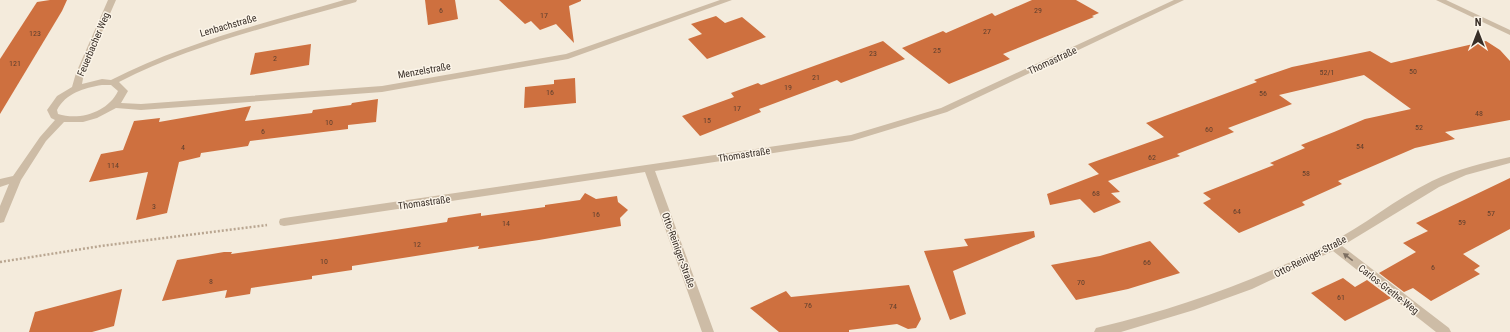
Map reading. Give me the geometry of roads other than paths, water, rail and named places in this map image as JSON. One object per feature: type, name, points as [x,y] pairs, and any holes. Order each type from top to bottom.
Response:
[{"type":"street","name":"Feuerbacher Weg","points":[[76,88],[80,73],[112,0]]},
{"type":"street","name":"Lenbachstraße","points":[[113,82],[136,69],[198,45],[353,0]]},
{"type":"street","name":"Menzelstraße","points":[[114,105],[141,107],[382,89],[568,56],[728,0]]},
{"type":"street","name":"Thomastraße","points":[[284,222],[852,138],[944,110],[1180,0]]},
{"type":"street","points":[[1440,0],[1510,33]]},
{"type":"street","name":"Feuerbacher Weg","points":[[62,119],[54,116],[52,110],[55,102],[59,99],[76,88],[89,84],[113,82]]},
{"type":"street","points":[[0,219],[16,179],[43,139],[62,119],[74,120],[88,117],[102,112],[114,105],[121,97],[123,90],[120,85],[113,82]]},
{"type":"street","name":"Otto-Reiniger-Straße","points":[[1100,332],[1152,318],[1220,296],[1266,278],[1334,246],[1435,184],[1466,171],[1510,160]]},
{"type":"street","name":"Otto-Reiniger-Straße","points":[[649,169],[708,332]]},
{"type":"street","points":[[0,183],[16,179]]},
{"type":"street","name":"Carlos-Grethe-Weg","points":[[1334,246],[1445,332]]}]
